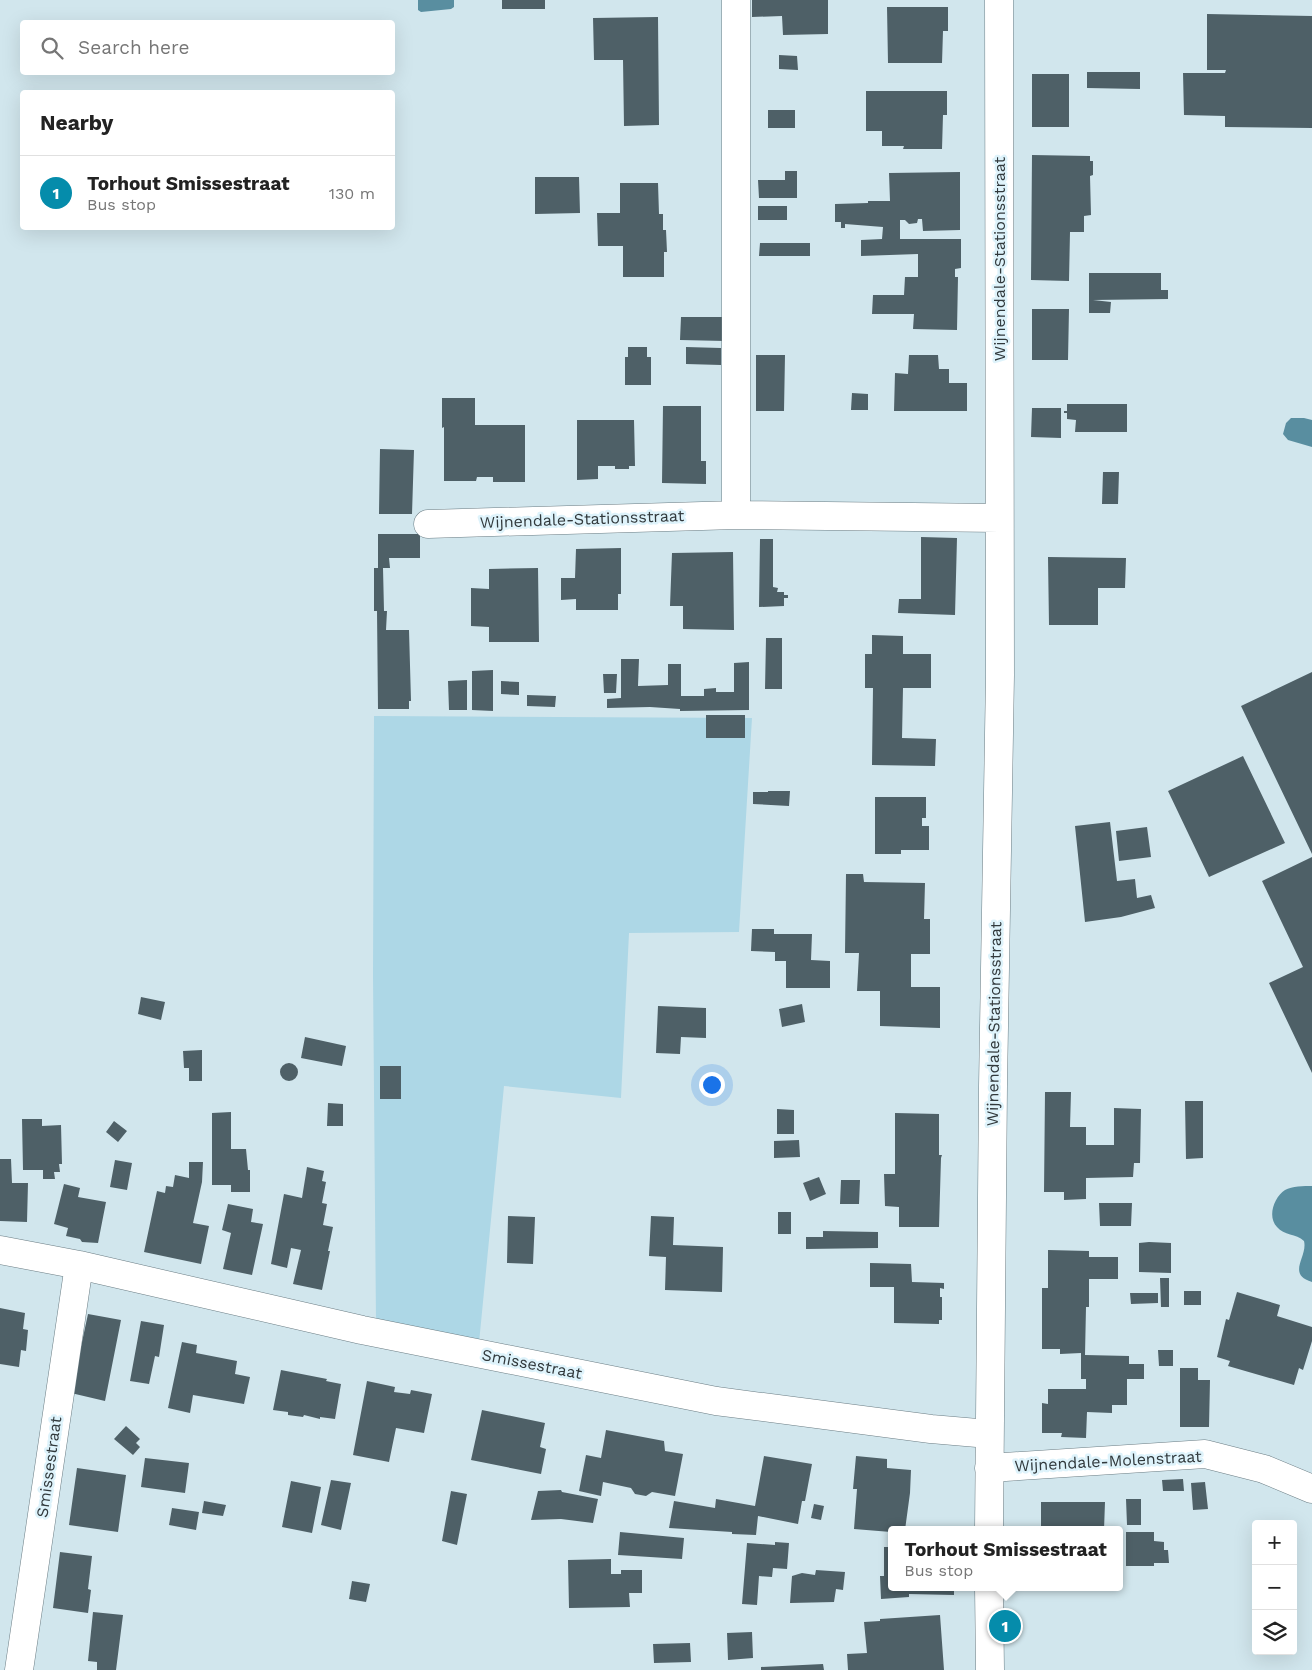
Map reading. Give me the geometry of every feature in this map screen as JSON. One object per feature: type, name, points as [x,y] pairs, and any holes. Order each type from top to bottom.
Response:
[{"type":"street","points":[[736,0],[736,515]]},
{"type":"street","name":"Wijnendale-Stationsstraat","points":[[989,1526],[1000,675],[999,0]]},
{"type":"street","name":"Wijnendale-Stationsstraat","points":[[428,524],[736,515],[999,518]]},
{"type":"street","name":"Smissestraat","points":[[0,1250],[79,1265],[362,1330],[716,1401],[931,1429],[989,1434]]},
{"type":"street","name":"Smissestraat","points":[[19,1670],[79,1265]]},
{"type":"street","name":"Wijnendale-Molenstraat","points":[[989,1468],[1205,1454],[1264,1469],[1312,1489]]},
{"type":"street","points":[[989,1591],[990,1670]]},
{"type":"shaded area","points":[[418,0],[454,0],[454,7],[451,9],[421,12],[418,10]]},
{"type":"shaded area","points":[[1291,418],[1312,420],[1312,447],[1288,440],[1283,434],[1286,423]]},
{"type":"shaded area","points":[[374,716],[752,718],[739,932],[629,933],[621,1098],[504,1086],[479,1343],[376,1322],[373,976]]},
{"type":"shaded area","points":[[1312,1186],[1312,1282],[1304,1279],[1299,1270],[1304,1241],[1280,1230],[1274,1223],[1272,1213],[1275,1202],[1285,1190],[1295,1187]]},
{"type":"building","points":[[502,0],[545,0],[545,9],[502,9]]},
{"type":"building","points":[[752,0],[828,0],[828,34],[783,35],[782,16],[752,17]]},
{"type":"building","points":[[887,7],[948,7],[948,31],[943,31],[942,63],[888,63]]},
{"type":"building","points":[[1207,14],[1312,16],[1312,128],[1225,127],[1225,116],[1184,115],[1183,73],[1225,73],[1226,70],[1207,70]]},
{"type":"building","points":[[658,17],[659,125],[624,126],[623,60],[594,60],[593,18]]},
{"type":"building","points":[[779,55],[797,56],[798,70],[779,69]]},
{"type":"building","points":[[1087,72],[1140,72],[1140,89],[1087,88]]},
{"type":"building","points":[[1032,74],[1069,74],[1069,127],[1032,127]]},
{"type":"building","points":[[866,91],[947,91],[947,115],[943,115],[942,149],[903,149],[904,146],[882,146],[882,131],[866,131]]},
{"type":"building","points":[[768,110],[795,110],[795,128],[768,128]]},
{"type":"building","points":[[1032,155],[1090,156],[1090,161],[1093,161],[1093,175],[1090,176],[1091,215],[1084,216],[1084,232],[1070,232],[1069,281],[1031,280]]},
{"type":"building","points":[[785,171],[797,171],[797,198],[759,198],[758,180],[785,180]]},
{"type":"building","points":[[960,172],[960,230],[923,231],[922,219],[918,219],[917,223],[909,224],[905,220],[900,220],[900,239],[961,239],[961,268],[955,269],[955,277],[958,277],[957,330],[913,329],[914,314],[872,314],[873,295],[904,295],[905,277],[918,277],[918,254],[861,256],[861,240],[882,239],[883,227],[845,224],[845,228],[841,228],[841,222],[835,222],[835,204],[890,201],[889,173]]},
{"type":"building","points":[[535,177],[579,177],[580,213],[535,214]]},
{"type":"building","points":[[620,183],[658,183],[659,214],[663,214],[663,230],[666,230],[667,252],[664,252],[664,277],[623,277],[623,246],[598,246],[597,213],[620,213]]},
{"type":"building","points":[[758,206],[787,206],[787,220],[758,220]]},
{"type":"building","points":[[760,243],[810,243],[810,256],[759,256]]},
{"type":"building","points":[[1089,273],[1161,273],[1161,290],[1168,290],[1168,299],[1093,300],[1111,302],[1110,313],[1089,313]]},
{"type":"building","points":[[1032,309],[1069,309],[1068,360],[1032,360]]},
{"type":"building","points":[[681,317],[726,317],[725,341],[680,340]]},
{"type":"building","points":[[628,347],[647,347],[647,357],[651,357],[651,385],[625,385],[625,357],[628,357]]},
{"type":"building","points":[[686,347],[721,348],[721,365],[686,364]]},
{"type":"building","points":[[756,355],[785,355],[784,411],[756,411]]},
{"type":"building","points":[[909,355],[938,355],[939,369],[949,369],[949,383],[967,383],[967,411],[894,411],[895,373],[908,374]]},
{"type":"building","points":[[852,393],[868,394],[868,410],[851,410]]},
{"type":"building","points":[[442,398],[475,398],[475,425],[525,425],[525,482],[493,482],[493,477],[477,477],[476,481],[444,481]]},
{"type":"building","points":[[1067,404],[1127,404],[1127,432],[1075,432],[1076,420],[1067,419],[1067,413],[1064,413],[1064,411],[1067,411]]},
{"type":"building","points":[[663,406],[701,406],[701,461],[706,461],[706,484],[662,483]]},
{"type":"building","points":[[1032,408],[1061,408],[1061,438],[1031,437]]},
{"type":"building","points":[[577,420],[634,420],[635,466],[629,466],[629,469],[615,469],[615,466],[598,466],[598,479],[577,480]]},
{"type":"building","points":[[380,449],[414,450],[412,514],[379,514]]},
{"type":"building","points":[[1103,472],[1119,472],[1118,504],[1102,504]]},
{"type":"building","points":[[378,534],[420,534],[420,558],[389,558],[390,568],[383,568],[384,611],[387,611],[386,630],[409,630],[411,701],[409,701],[409,709],[378,709],[377,611],[374,611],[374,568],[378,568]]},
{"type":"building","points":[[921,537],[957,538],[955,615],[898,613],[899,599],[921,599]]},
{"type":"building","points":[[760,539],[773,539],[773,587],[778,588],[777,592],[784,592],[784,595],[788,595],[788,598],[784,598],[784,606],[759,607]]},
{"type":"building","points":[[621,548],[621,594],[618,594],[618,610],[576,610],[576,599],[561,600],[561,578],[575,578],[576,549]]},
{"type":"building","points":[[733,552],[734,630],[683,629],[683,606],[670,606],[672,553]]},
{"type":"building","points":[[1048,557],[1126,558],[1125,588],[1098,588],[1098,625],[1049,625]]},
{"type":"building","points":[[538,568],[539,642],[489,642],[489,627],[471,626],[471,588],[489,589],[489,569]]},
{"type":"building","points":[[872,635],[903,636],[903,654],[931,654],[931,688],[903,688],[902,738],[936,739],[935,766],[872,765],[873,688],[865,688],[865,654],[872,654]]},
{"type":"building","points":[[766,638],[782,638],[782,689],[765,689]]},
{"type":"building","points":[[621,659],[639,659],[638,686],[668,685],[668,664],[681,664],[681,696],[704,696],[704,689],[716,688],[716,692],[734,692],[734,663],[749,662],[749,710],[680,711],[680,709],[650,707],[607,708],[607,699],[621,698]]},
{"type":"building","points":[[493,670],[493,711],[472,710],[472,671]]},
{"type":"building","points":[[1312,672],[1312,854],[1241,706]]},
{"type":"building","points":[[603,674],[617,674],[616,693],[604,693]]},
{"type":"building","points":[[467,680],[467,710],[449,710],[448,681]]},
{"type":"building","points":[[501,681],[519,682],[519,695],[501,694]]},
{"type":"building","points":[[527,695],[556,696],[555,707],[527,706]]},
{"type":"building","points":[[706,715],[745,715],[745,738],[706,738]]},
{"type":"building","points":[[1243,756],[1285,843],[1209,877],[1168,791]]},
{"type":"building","points":[[790,791],[789,806],[753,804],[753,792]]},
{"type":"building","points":[[875,797],[926,797],[926,818],[922,818],[922,826],[929,826],[929,850],[901,850],[901,854],[875,854]]},
{"type":"building","points":[[1110,822],[1117,881],[1135,879],[1137,898],[1151,895],[1155,908],[1121,917],[1085,922],[1075,826]]},
{"type":"building","points":[[1147,827],[1151,857],[1119,861],[1116,831]]},
{"type":"building","points":[[1312,857],[1312,1073],[1269,983],[1303,967],[1262,881]]},
{"type":"building","points":[[846,874],[863,874],[864,882],[925,883],[924,919],[930,919],[930,954],[911,954],[911,987],[940,987],[940,1028],[880,1026],[880,991],[857,991],[859,953],[845,953]]},
{"type":"building","points":[[752,929],[774,929],[774,934],[812,934],[811,960],[830,961],[830,988],[786,988],[786,961],[775,961],[775,952],[751,951]]},
{"type":"building","points":[[141,997],[165,1002],[161,1020],[138,1014]]},
{"type":"building","points":[[802,1004],[805,1022],[782,1027],[779,1009]]},
{"type":"building","points":[[658,1006],[706,1008],[706,1038],[681,1037],[680,1054],[656,1053]]},
{"type":"building","points":[[305,1037],[346,1046],[342,1066],[301,1058]]},
{"type":"building","points":[[202,1050],[202,1081],[189,1081],[189,1068],[184,1068],[183,1051]]},
{"type":"building","points":[[289,1063],[295,1066],[298,1072],[295,1078],[289,1081],[283,1078],[280,1072],[283,1066]]},
{"type":"building","points":[[380,1066],[401,1066],[401,1099],[380,1099]]},
{"type":"building","points":[[1045,1092],[1071,1092],[1070,1127],[1086,1127],[1086,1145],[1114,1145],[1114,1108],[1141,1109],[1140,1163],[1134,1163],[1133,1177],[1086,1178],[1086,1199],[1064,1200],[1064,1192],[1044,1192]]},
{"type":"building","points":[[1185,1101],[1203,1101],[1203,1158],[1186,1159]]},
{"type":"building","points":[[328,1103],[343,1104],[343,1126],[327,1126]]},
{"type":"building","points":[[777,1109],[794,1110],[794,1134],[777,1134]]},
{"type":"building","points":[[231,1112],[231,1149],[246,1149],[248,1170],[250,1170],[250,1192],[231,1192],[231,1185],[212,1185],[212,1113]]},
{"type":"building","points":[[895,1113],[939,1114],[939,1155],[942,1155],[939,1227],[899,1227],[899,1207],[885,1206],[884,1174],[895,1174]]},
{"type":"building","points":[[22,1119],[42,1119],[42,1126],[61,1125],[62,1164],[59,1164],[60,1172],[54,1172],[55,1179],[43,1179],[43,1170],[23,1170]]},
{"type":"building","points":[[114,1121],[127,1131],[118,1142],[106,1132]]},
{"type":"building","points":[[799,1140],[800,1157],[774,1158],[774,1141]]},
{"type":"building","points":[[0,1159],[11,1159],[12,1183],[28,1183],[27,1222],[0,1221]]},
{"type":"building","points":[[115,1160],[132,1163],[127,1190],[110,1187]]},
{"type":"building","points":[[189,1162],[203,1162],[202,1182],[193,1223],[209,1226],[201,1264],[144,1252],[157,1191],[165,1193],[166,1186],[173,1187],[175,1175],[189,1178]]},
{"type":"building","points":[[307,1167],[324,1171],[322,1181],[326,1182],[322,1203],[327,1204],[323,1225],[333,1227],[322,1290],[293,1284],[301,1250],[291,1248],[287,1268],[271,1264],[284,1194],[302,1198]]},
{"type":"building","points":[[819,1177],[826,1194],[810,1201],[803,1183]]},
{"type":"building","points":[[841,1180],[860,1180],[859,1204],[840,1204]]},
{"type":"building","points":[[64,1184],[80,1188],[78,1197],[106,1202],[98,1243],[82,1242],[80,1239],[66,1236],[68,1228],[54,1224]]},
{"type":"building","points":[[1099,1203],[1132,1203],[1131,1226],[1100,1226]]},
{"type":"building","points":[[228,1204],[253,1209],[251,1222],[263,1224],[252,1275],[223,1269],[231,1233],[222,1230]]},
{"type":"building","points":[[778,1212],[791,1212],[791,1234],[778,1234]]},
{"type":"building","points":[[508,1216],[535,1217],[533,1264],[507,1263]]},
{"type":"building","points":[[651,1216],[674,1217],[673,1245],[723,1247],[722,1292],[665,1290],[666,1257],[649,1256]]},
{"type":"building","points":[[823,1231],[878,1232],[878,1248],[806,1249],[806,1237],[823,1237]]},
{"type":"building","points":[[1139,1243],[1171,1243],[1171,1273],[1139,1272]]},
{"type":"building","points":[[1048,1250],[1089,1251],[1089,1257],[1118,1257],[1118,1279],[1089,1279],[1089,1307],[1086,1307],[1085,1355],[1129,1356],[1129,1364],[1144,1364],[1144,1379],[1127,1379],[1127,1405],[1112,1405],[1112,1413],[1087,1412],[1086,1438],[1061,1437],[1062,1433],[1042,1433],[1042,1403],[1048,1404],[1048,1389],[1086,1389],[1086,1379],[1081,1379],[1081,1353],[1060,1354],[1060,1349],[1042,1349],[1042,1288],[1048,1288]]},
{"type":"building","points":[[870,1263],[911,1264],[912,1282],[944,1283],[944,1289],[940,1288],[942,1320],[939,1320],[939,1324],[894,1323],[894,1287],[870,1287]]},
{"type":"building","points":[[1160,1278],[1169,1278],[1169,1307],[1161,1307]]},
{"type":"building","points":[[1184,1291],[1201,1291],[1201,1305],[1184,1305]]},
{"type":"building","points":[[1237,1292],[1280,1305],[1277,1316],[1312,1327],[1312,1341],[1303,1370],[1299,1368],[1294,1385],[1228,1366],[1230,1361],[1217,1357],[1226,1319],[1229,1320]]},
{"type":"building","points":[[1130,1293],[1158,1293],[1158,1303],[1131,1304]]},
{"type":"building","points":[[0,1308],[25,1313],[23,1329],[28,1330],[26,1351],[21,1350],[19,1367],[0,1364]]},
{"type":"building","points":[[88,1314],[121,1320],[105,1401],[71,1393]]},
{"type":"building","points":[[141,1321],[164,1325],[159,1357],[155,1356],[149,1384],[130,1381]]},
{"type":"building","points":[[182,1342],[197,1345],[196,1353],[237,1361],[235,1374],[250,1377],[244,1404],[193,1395],[190,1413],[168,1408]]},
{"type":"building","points":[[1158,1350],[1173,1350],[1173,1366],[1159,1366]]},
{"type":"building","points":[[1180,1368],[1198,1368],[1198,1380],[1210,1380],[1209,1427],[1180,1427]]},
{"type":"building","points":[[281,1370],[327,1379],[326,1381],[341,1384],[335,1419],[288,1415],[288,1412],[273,1410]]},
{"type":"building","points":[[367,1381],[395,1387],[394,1392],[410,1394],[411,1390],[432,1394],[424,1433],[396,1428],[389,1462],[353,1455]]},
{"type":"building","points":[[482,1410],[545,1423],[540,1447],[546,1449],[541,1474],[471,1460]]},
{"type":"building","points":[[126,1426],[140,1439],[136,1443],[140,1447],[133,1455],[114,1439]]},
{"type":"building","points":[[606,1430],[664,1441],[665,1451],[683,1454],[675,1496],[652,1492],[646,1496],[635,1494],[631,1488],[603,1482],[601,1496],[579,1491],[586,1455],[601,1458]]},
{"type":"building","points":[[764,1456],[812,1464],[805,1501],[802,1501],[798,1524],[758,1516],[756,1535],[669,1528],[674,1501],[715,1508],[716,1499],[755,1506]]},
{"type":"building","points":[[856,1456],[887,1459],[887,1468],[911,1470],[906,1526],[888,1526],[888,1532],[854,1529],[857,1489],[853,1489]]},
{"type":"building","points":[[145,1458],[189,1463],[185,1493],[141,1487]]},
{"type":"building","points":[[77,1468],[126,1475],[118,1532],[69,1525]]},
{"type":"building","points":[[1183,1479],[1184,1491],[1163,1491],[1162,1480]]},
{"type":"building","points":[[331,1480],[351,1483],[341,1530],[321,1525]]},
{"type":"building","points":[[291,1481],[321,1487],[312,1533],[282,1527]]},
{"type":"building","points":[[1205,1482],[1208,1509],[1193,1510],[1191,1483]]},
{"type":"building","points":[[561,1490],[562,1492],[598,1499],[593,1523],[561,1519],[531,1520],[538,1491]]},
{"type":"building","points":[[451,1491],[467,1494],[457,1545],[442,1541]]},
{"type":"building","points":[[1126,1499],[1141,1499],[1141,1525],[1127,1525]]},
{"type":"building","points":[[204,1501],[226,1505],[223,1516],[202,1513]]},
{"type":"building","points":[[1041,1502],[1105,1502],[1104,1526],[1041,1526]]},
{"type":"building","points":[[814,1504],[824,1506],[821,1520],[811,1518]]},
{"type":"building","points":[[172,1508],[199,1512],[196,1530],[169,1525]]},
{"type":"building","points":[[620,1532],[684,1538],[682,1559],[618,1555]]},
{"type":"building","points":[[1126,1532],[1154,1532],[1154,1541],[1164,1542],[1164,1550],[1168,1550],[1169,1563],[1154,1563],[1154,1566],[1126,1566]]},
{"type":"building","points":[[775,1542],[789,1543],[787,1569],[773,1568],[772,1577],[759,1576],[757,1605],[742,1604],[747,1543],[775,1545]]},
{"type":"building","points":[[884,1547],[888,1547],[888,1591],[954,1591],[954,1595],[909,1594],[909,1597],[881,1599],[880,1576],[884,1576]]},
{"type":"building","points":[[60,1552],[92,1556],[88,1589],[91,1590],[88,1613],[53,1608]]},
{"type":"building","points":[[611,1559],[611,1574],[621,1574],[621,1570],[642,1570],[642,1593],[629,1593],[630,1607],[569,1608],[568,1560]]},
{"type":"building","points":[[816,1570],[845,1572],[843,1590],[836,1589],[834,1602],[790,1603],[792,1576],[802,1573],[815,1575]]},
{"type":"building","points":[[352,1581],[370,1584],[366,1602],[349,1599]]},
{"type":"building","points":[[93,1612],[123,1615],[116,1670],[97,1670],[97,1662],[88,1661]]},
{"type":"building","points":[[940,1615],[944,1670],[848,1670],[847,1654],[867,1653],[864,1622],[880,1621],[880,1619]]},
{"type":"building","points":[[752,1632],[753,1658],[728,1660],[727,1633]]},
{"type":"building","points":[[690,1643],[691,1662],[654,1663],[653,1644]]},
{"type":"building","points":[[823,1664],[824,1670],[761,1670],[761,1667]]},
{"type":"place","name":"Torhout Smissestraat","points":[[1005,1626]]}]
